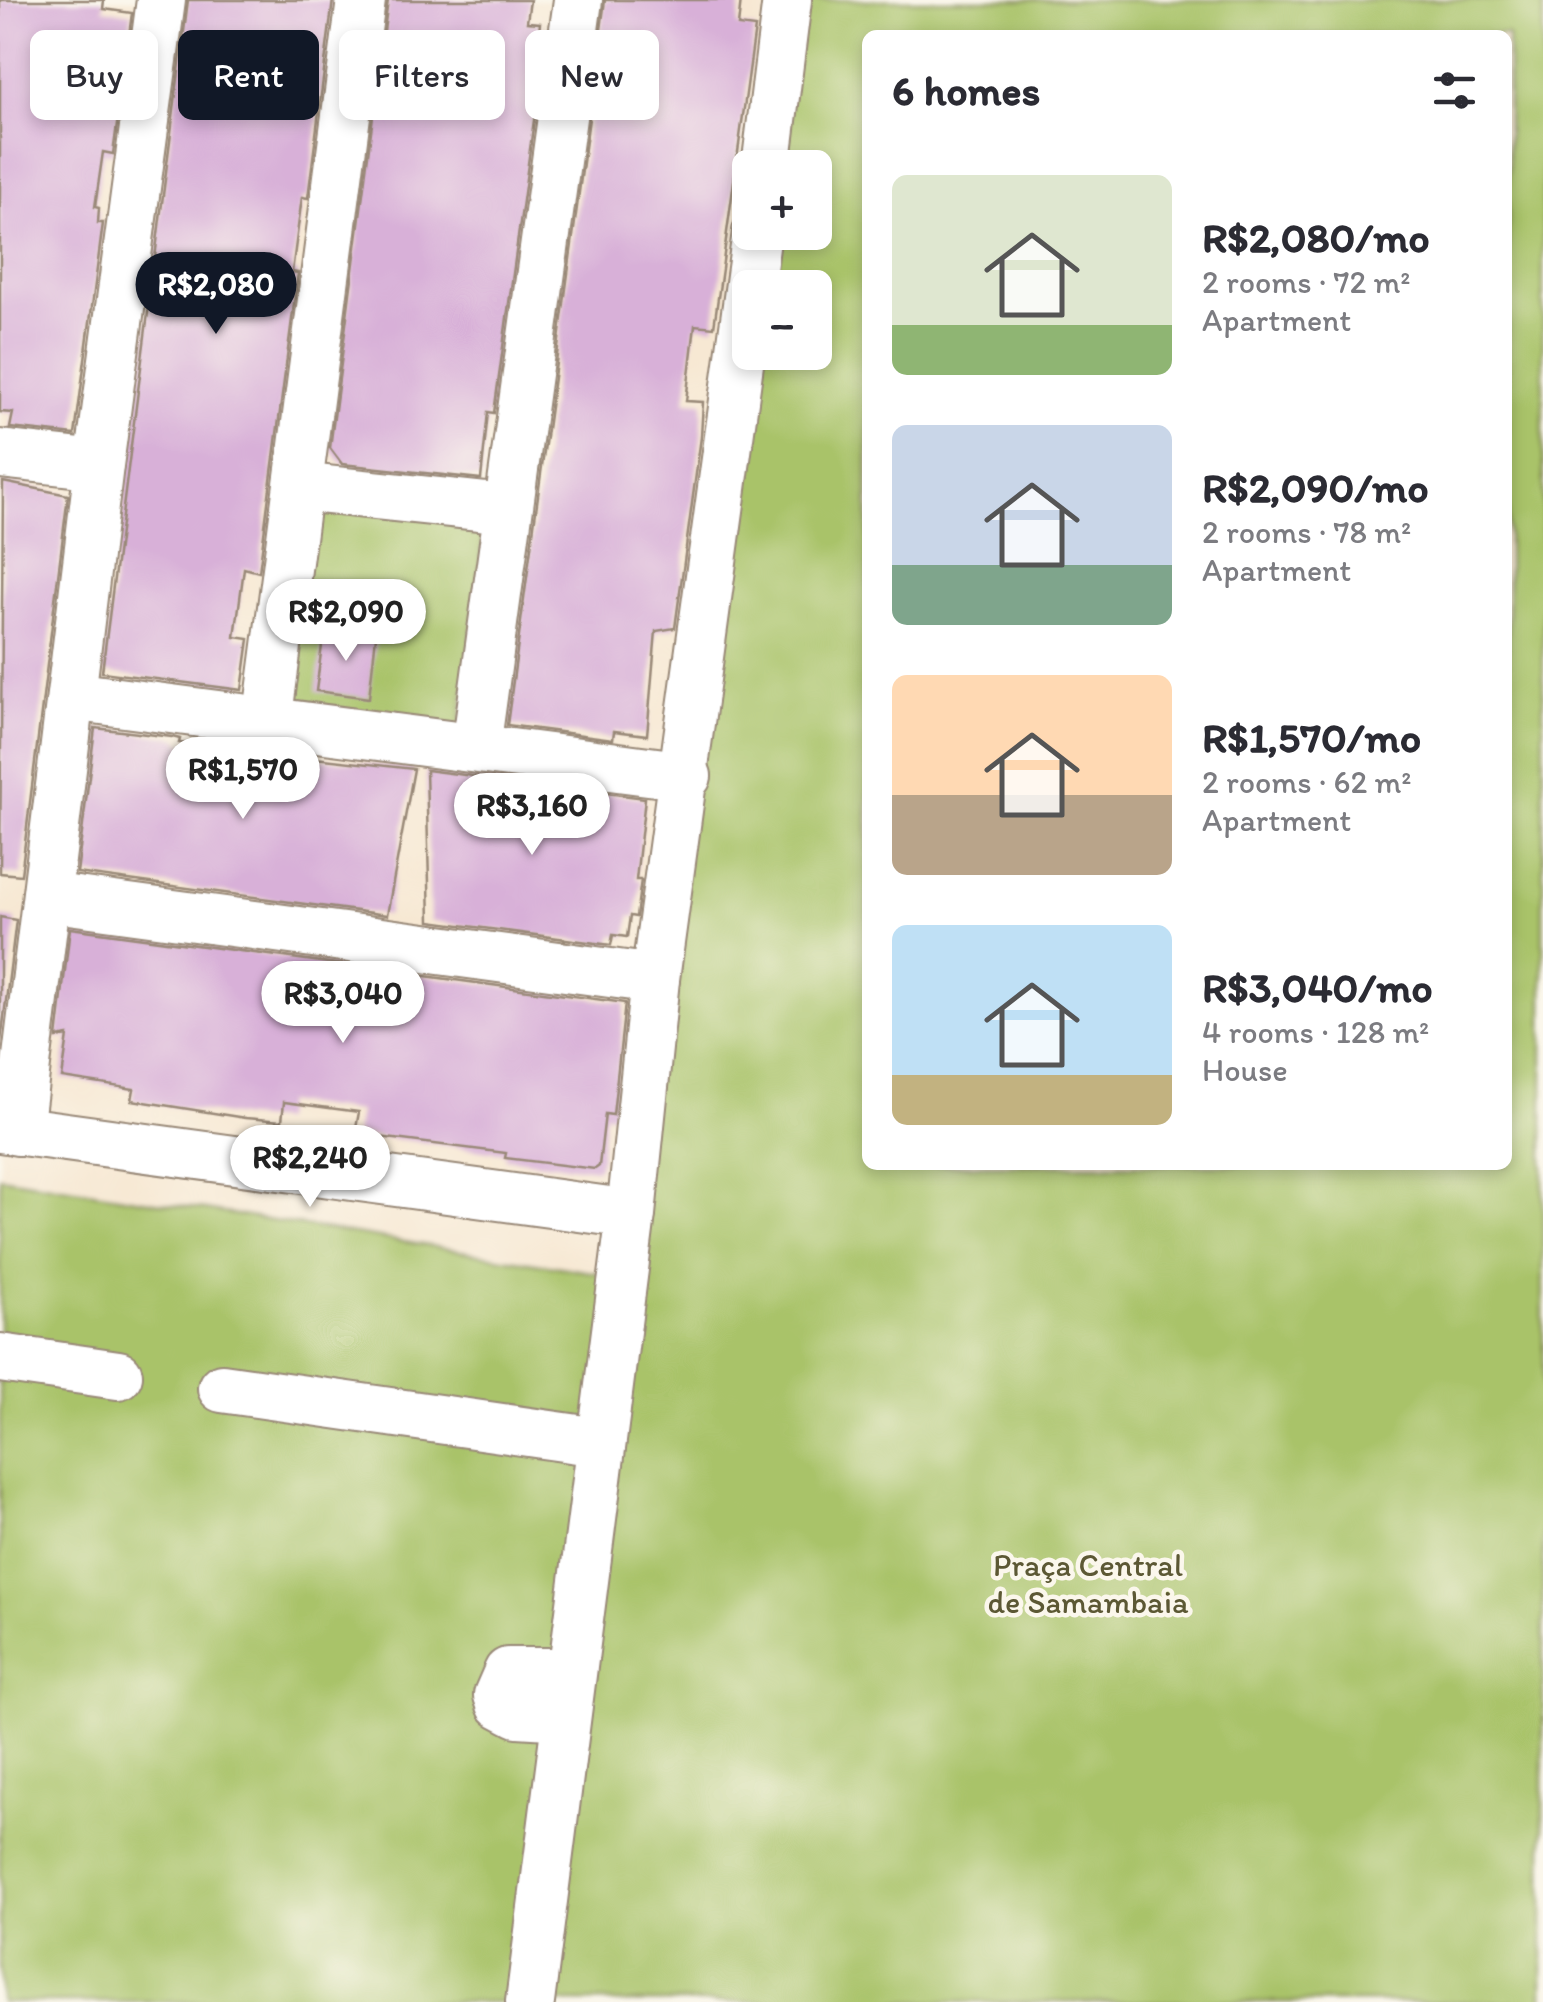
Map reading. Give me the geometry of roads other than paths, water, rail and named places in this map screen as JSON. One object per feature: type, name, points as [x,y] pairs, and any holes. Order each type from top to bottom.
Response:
[{"type":"street","points":[[160,0],[98,465],[47,897],[9,1130],[631,1214]]},
{"type":"street","points":[[267,722],[360,0]]},
{"type":"street","points":[[476,748],[578,0]]},
{"type":"street","points":[[768,150],[787,0]]},
{"type":"street","points":[[530,2002],[631,1214],[656,979],[755,250]]},
{"type":"street","points":[[0,454],[98,465]]},
{"type":"street","points":[[300,487],[506,509]]},
{"type":"street","points":[[71,696],[686,776]]},
{"type":"street","points":[[47,897],[656,979]]},
{"type":"street","points":[[0,1358],[118,1375]]},
{"type":"street","points":[[222,1388],[599,1442]]},
{"type":"park label","name":"Praça Central de Samambaia","points":[[1088,1584]]}]
